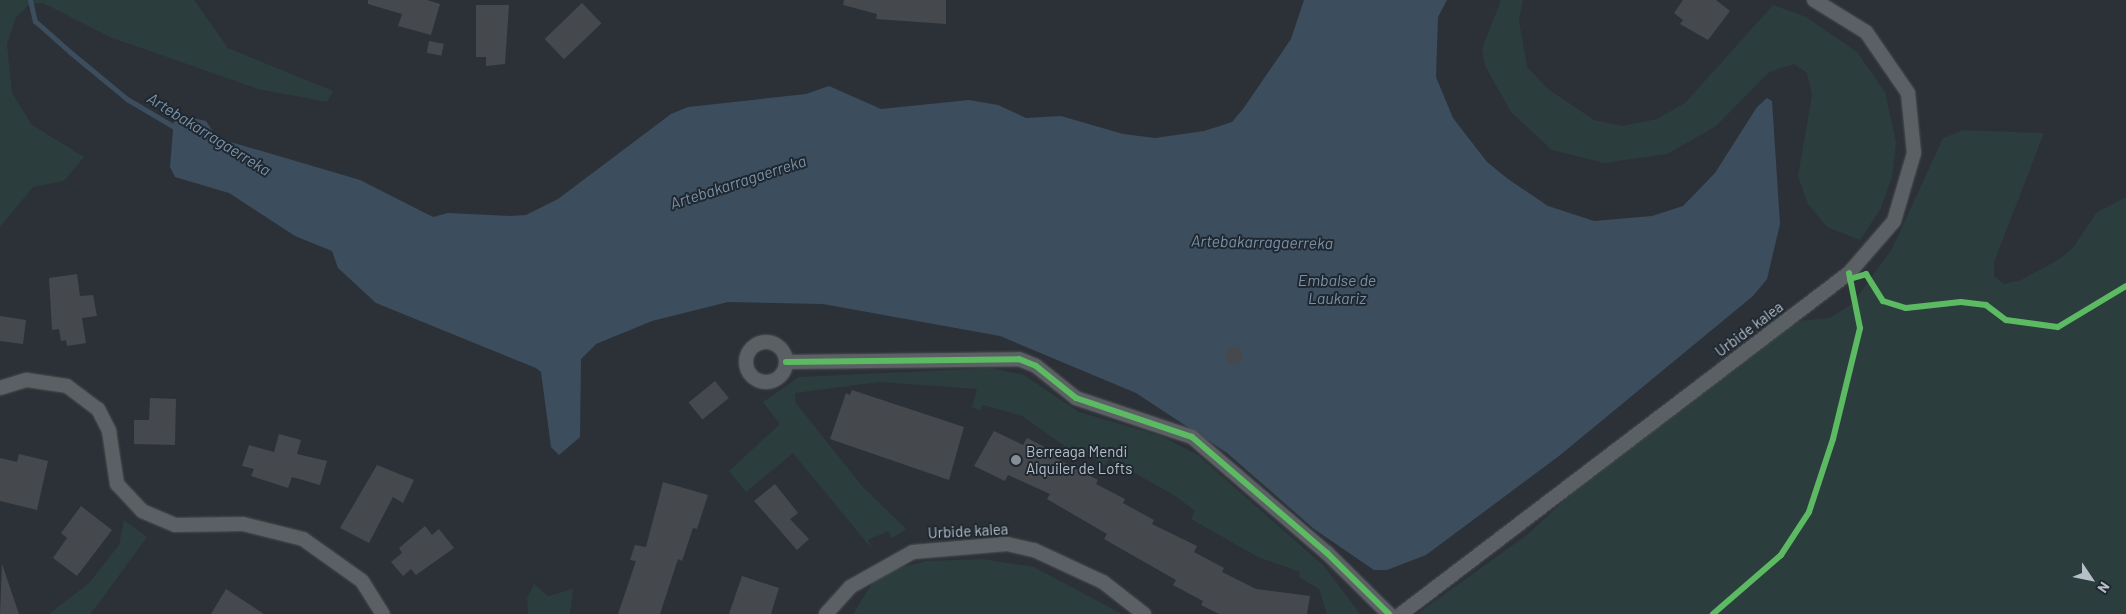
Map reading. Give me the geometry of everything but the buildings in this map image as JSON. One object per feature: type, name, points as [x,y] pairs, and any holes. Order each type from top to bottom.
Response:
[{"type":"street","name":"Urbide kalea","points":[[1401,614],[1849,273],[1894,221],[1914,153],[1908,94],[1866,32],[1814,0]]},
{"type":"street","points":[[786,362],[1019,359],[1036,366],[1076,398],[1192,437],[1327,553],[1389,614]]},
{"type":"street","points":[[0,388],[27,380],[67,386],[98,409],[109,431],[117,484],[142,511],[175,526],[243,524],[304,539],[362,581],[383,614]]},
{"type":"street","name":"Urbide kalea","points":[[826,614],[850,587],[913,552],[1007,544],[1034,550],[1103,582],[1144,614]]},
{"type":"shaded area","points":[[0,0],[194,0],[228,48],[333,91],[327,102],[258,89],[110,37],[43,3],[30,4],[16,17],[7,44],[12,93],[32,125],[84,157],[64,181],[33,187],[0,227]]},
{"type":"shaded area","points":[[1501,0],[1523,0],[1519,20],[1527,67],[1548,89],[1594,120],[1622,126],[1657,119],[1685,103],[1773,5],[1806,17],[1857,52],[1885,92],[1896,142],[1892,177],[1880,210],[1860,240],[1827,227],[1808,204],[1798,176],[1812,95],[1807,73],[1794,64],[1769,72],[1716,126],[1667,154],[1604,163],[1552,150],[1511,112],[1485,66],[1482,49]]},
{"type":"shaded area","points":[[1963,130],[2044,133],[1994,262],[1994,276],[2004,284],[2021,280],[2058,260],[2072,249],[2097,212],[2126,197],[2126,614],[1417,614],[1528,534],[1590,476],[1797,321],[1830,318],[1853,303],[1892,249],[1943,138]]},
{"type":"shaded area","points":[[991,368],[1024,375],[1079,412],[1161,436],[1198,455],[1324,566],[1360,614],[1327,614],[1319,589],[1299,577],[1300,572],[1258,557],[1191,519],[1195,511],[1177,497],[1110,459],[1105,465],[1072,445],[1069,449],[1022,416],[983,405],[980,411],[972,407],[977,389],[879,382],[795,393],[795,402],[862,486],[906,529],[892,538],[888,531],[868,540],[872,549],[793,453],[746,492],[729,471],[780,424],[763,402],[799,377]]},
{"type":"shaded area","points":[[124,520],[147,537],[90,614],[49,614],[89,583],[119,545]]},
{"type":"shaded area","points":[[982,559],[1034,567],[1122,614],[853,614],[873,582],[891,570],[926,561]]},
{"type":"shaded area","points":[[534,584],[548,596],[573,589],[570,614],[528,614],[527,598]]},
{"type":"water","name":"Embalse de Laukariz","points":[[1304,0],[1447,0],[1438,17],[1436,77],[1453,118],[1487,162],[1508,179],[1548,206],[1594,221],[1652,216],[1683,206],[1715,173],[1757,107],[1767,98],[1772,101],[1780,224],[1767,279],[1753,296],[1559,456],[1426,555],[1387,570],[1374,570],[1314,529],[1227,453],[1136,393],[1000,336],[823,304],[728,302],[652,321],[596,344],[581,359],[580,437],[559,455],[551,447],[541,372],[536,368],[376,303],[338,268],[332,251],[295,236],[229,193],[175,177],[170,167],[174,118],[193,118],[206,121],[217,138],[360,180],[433,217],[448,213],[510,216],[526,215],[558,199],[671,114],[688,107],[806,94],[829,86],[881,109],[969,100],[998,105],[1026,118],[1061,116],[1123,134],[1155,138],[1204,131],[1232,122],[1243,109],[1291,39]]},
{"type":"waterway","name":"Artebakarragaerreka","points":[[30,0],[35,21],[70,52],[127,99],[176,128]]},
{"type":"cycle path","points":[[1713,614],[1781,555],[1809,512],[1833,439],[1860,328],[1849,273]]},
{"type":"cycle path","points":[[1850,279],[1866,274],[1883,301],[1906,308],[1961,302],[1986,305],[2006,320],[2058,327],[2126,286]]},
{"type":"cycle path","points":[[786,362],[1019,359],[1036,366],[1076,398],[1192,437],[1327,553],[1389,614]]},
{"type":"place","name":"Berreaga Mendi Alquiler de Lofts","points":[[1016,460]]}]
